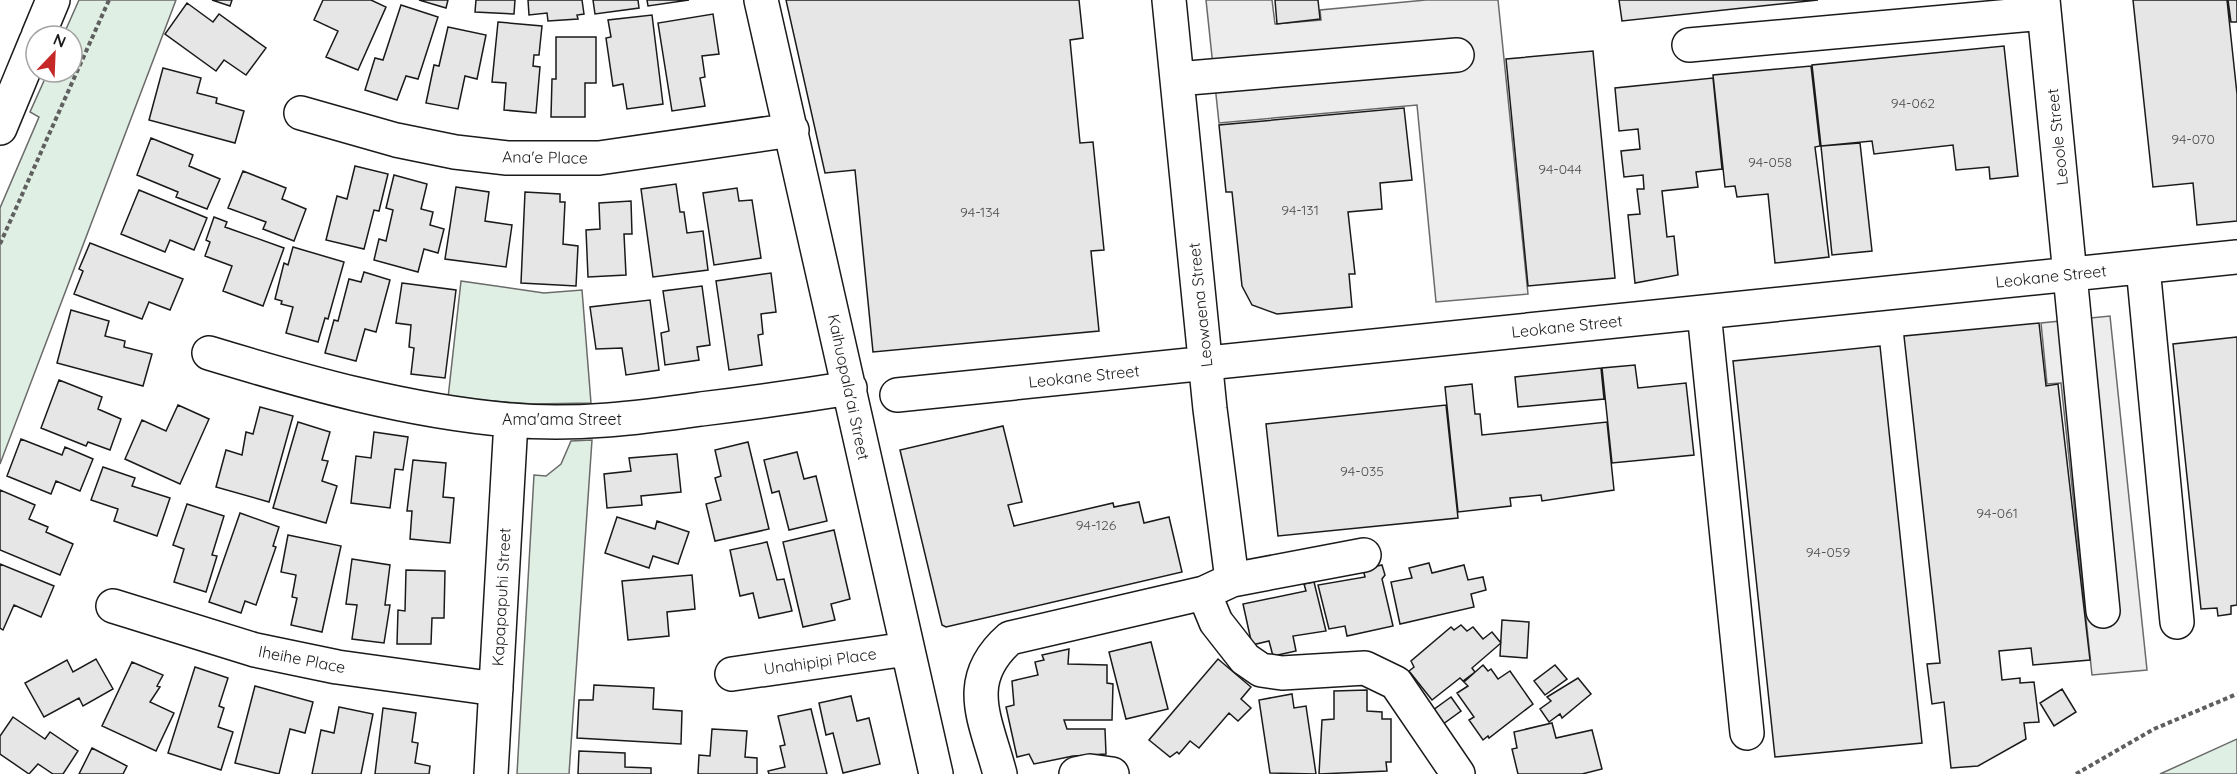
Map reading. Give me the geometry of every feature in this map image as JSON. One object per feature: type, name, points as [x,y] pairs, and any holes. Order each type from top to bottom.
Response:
[{"type":"main road","points":[[43,24],[53,0]]},
{"type":"main road","name":"Kaihuopala'ai Street","points":[[761,0],[936,774]]},
{"type":"main road","name":"Leowaena Street","points":[[1169,0],[1206,364],[1218,586],[1216,622],[1245,659],[1261,670],[1282,673],[1365,668],[1396,684],[1458,774]]},
{"type":"main road","points":[[1689,45],[2043,6]]},
{"type":"main road","name":"Leoole Street","points":[[2043,6],[2103,611]]},
{"type":"main road","points":[[1177,78],[1457,55]]},
{"type":"main road","points":[[0,128],[24,70]]},
{"type":"main road","name":"Ana'e Place","points":[[302,113],[396,140],[455,152],[507,158],[599,158],[792,130]]},
{"type":"main road","name":"Leokane Street","points":[[897,395],[2237,257]]},
{"type":"main road","points":[[2142,267],[2177,622]]},
{"type":"main road","points":[[1704,312],[1747,733]]},
{"type":"main road","name":"Ama'ama Street","points":[[209,353],[328,389],[381,401],[512,421],[630,419],[850,388]]},
{"type":"main road","name":"Kapapapuhi Street","points":[[491,774],[512,421]]},
{"type":"main road","points":[[1000,774],[981,703],[980,681],[994,652],[1010,638],[1218,586],[1364,555]]},
{"type":"main road","name":"Iheihe Place","points":[[113,606],[255,650],[337,667],[496,689]]},
{"type":"main road","name":"Unahipipi Place","points":[[732,674],[907,649]]},
{"type":"main road","points":[[1076,774],[1090,771],[1112,774]]},
{"type":"path","points":[[0,244],[109,0]]},
{"type":"path","points":[[2076,774],[2154,729],[2237,694]]},
{"type":"green space","points":[[79,0],[176,0],[0,464],[0,208],[39,117],[30,112],[43,84],[84,84],[84,24],[68,24]]},
{"type":"green space","points":[[461,281],[544,293],[582,290],[591,403],[533,404],[448,398]]},
{"type":"green space","points":[[592,440],[569,774],[517,774],[534,475],[546,476],[561,464],[571,441]]},
{"type":"green space","points":[[2237,739],[2237,774],[2160,774]]},
{"type":"shaded area","points":[[1206,0],[1272,0],[1275,24],[1321,20],[1320,10],[1426,0],[1498,0],[1528,294],[1436,302],[1417,105],[1219,123]]},
{"type":"shaded area","points":[[2110,316],[2147,670],[2092,675],[2061,383],[2047,384],[2041,323]]},
{"type":"building","points":[[212,0],[232,0],[230,6]]},
{"type":"building","points":[[323,0],[371,0],[386,7],[358,70],[326,57],[338,31],[314,20]]},
{"type":"building","points":[[419,0],[448,0],[446,8]]},
{"type":"building","points":[[476,0],[515,0],[514,14],[475,12]]},
{"type":"building","points":[[528,0],[582,0],[584,14],[577,15],[578,19],[548,21],[547,13],[529,15]]},
{"type":"building","points":[[593,0],[638,0],[639,8],[595,14]]},
{"type":"building","points":[[647,0],[689,0],[648,6]]},
{"type":"building","points":[[786,0],[1079,0],[1083,38],[1070,40],[1080,143],[1093,142],[1104,250],[1091,251],[1099,331],[873,352],[855,170],[825,173]]},
{"type":"building","points":[[1275,0],[1318,0],[1320,19],[1277,24]]},
{"type":"building","points":[[1619,0],[1818,0],[1622,21]]},
{"type":"building","points":[[2133,0],[2227,0],[2237,94],[2237,221],[2197,225],[2193,183],[2153,187]]},
{"type":"building","points":[[2228,0],[2237,0],[2237,22],[2231,22]]},
{"type":"building","points":[[187,3],[213,22],[219,14],[266,48],[246,75],[224,60],[216,71],[165,34]]},
{"type":"building","points":[[401,5],[438,17],[418,79],[406,76],[397,100],[365,90],[375,58],[383,60]]},
{"type":"building","points":[[713,14],[719,54],[702,56],[705,77],[700,78],[705,106],[672,111],[658,23]]},
{"type":"building","points":[[652,15],[663,104],[627,109],[623,84],[613,86],[606,38],[611,37],[608,20]]},
{"type":"building","points":[[498,22],[542,26],[539,55],[534,55],[533,66],[540,67],[536,113],[504,110],[506,83],[492,82]]},
{"type":"building","points":[[448,27],[486,35],[477,79],[465,76],[458,109],[426,103],[434,65],[439,66]]},
{"type":"building","points":[[556,37],[596,37],[596,83],[585,83],[585,117],[551,117],[552,79],[556,79]]},
{"type":"building","points":[[2004,46],[2018,176],[1990,179],[1989,167],[1956,170],[1953,145],[1874,154],[1872,141],[1821,146],[1812,65]]},
{"type":"building","points":[[1593,51],[1615,278],[1528,286],[1506,59]]},
{"type":"building","points":[[1811,66],[1820,146],[1815,147],[1829,257],[1775,263],[1768,194],[1737,197],[1735,186],[1725,187],[1713,75]]},
{"type":"building","points":[[163,68],[201,78],[197,93],[217,98],[216,103],[244,111],[235,143],[149,120]]},
{"type":"building","points":[[1713,78],[1722,169],[1696,172],[1698,187],[1662,191],[1667,237],[1674,236],[1678,275],[1635,283],[1628,215],[1640,214],[1637,189],[1644,189],[1643,175],[1624,177],[1621,151],[1640,149],[1638,129],[1619,131],[1615,88]]},
{"type":"building","points":[[1404,108],[1412,180],[1380,183],[1382,209],[1348,212],[1355,274],[1349,274],[1352,307],[1277,314],[1252,305],[1242,286],[1232,192],[1226,192],[1219,125]]},
{"type":"building","points":[[151,138],[193,155],[189,166],[220,179],[207,209],[176,197],[178,192],[137,175]]},
{"type":"building","points":[[1860,143],[1872,251],[1832,255],[1821,146]]},
{"type":"building","points":[[355,166],[388,174],[379,211],[374,210],[364,249],[326,240],[337,196],[347,199]]},
{"type":"building","points":[[243,171],[286,188],[282,199],[306,209],[294,241],[263,229],[266,222],[228,208]]},
{"type":"building","points":[[394,175],[427,184],[421,209],[433,212],[430,225],[444,229],[438,253],[424,249],[418,272],[374,260],[379,239],[386,241],[393,210],[386,208]]},
{"type":"building","points":[[676,184],[680,212],[684,212],[687,233],[703,231],[708,270],[653,277],[641,189]]},
{"type":"building","points":[[456,187],[489,192],[485,221],[512,225],[506,267],[445,259]]},
{"type":"building","points":[[737,188],[739,201],[752,200],[761,258],[714,265],[703,193]]},
{"type":"building","points":[[139,190],[207,218],[194,250],[170,240],[165,252],[121,234]]},
{"type":"building","points":[[525,192],[560,194],[560,202],[565,202],[563,244],[578,246],[576,286],[521,283]]},
{"type":"building","points":[[631,201],[632,234],[624,234],[626,275],[588,277],[586,230],[600,229],[599,203]]},
{"type":"building","points":[[214,217],[227,222],[225,227],[284,248],[263,306],[223,291],[232,266],[205,256],[210,242],[206,240]]},
{"type":"building","points":[[90,243],[183,279],[170,310],[149,302],[142,319],[74,294],[83,271],[79,269]]},
{"type":"building","points":[[293,247],[344,262],[328,319],[325,318],[318,342],[286,333],[293,307],[281,304],[282,301],[275,299],[284,263],[288,265]]},
{"type":"building","points":[[364,272],[390,280],[376,332],[365,329],[356,361],[325,353],[334,320],[338,321],[349,279],[361,282]]},
{"type":"building","points":[[771,273],[776,312],[761,314],[763,334],[758,335],[762,365],[729,370],[716,281]]},
{"type":"building","points":[[402,283],[456,290],[445,378],[411,374],[414,348],[409,347],[411,325],[396,323]]},
{"type":"building","points":[[702,286],[710,345],[697,347],[699,360],[665,365],[661,333],[669,331],[663,291]]},
{"type":"building","points":[[650,300],[659,370],[626,375],[622,348],[596,349],[590,307]]},
{"type":"building","points":[[71,310],[109,321],[105,336],[125,341],[124,347],[152,354],[143,386],[57,363]]},
{"type":"building","points":[[2039,323],[2046,386],[2058,384],[2090,660],[2033,665],[2031,648],[1999,651],[2002,680],[2020,678],[2020,683],[2034,682],[2039,722],[2024,723],[2026,739],[1978,766],[1951,768],[1944,702],[1932,704],[1927,664],[1940,663],[1904,336]]},
{"type":"building","points":[[2237,337],[2237,605],[2231,606],[2231,614],[2218,616],[2217,608],[2201,609],[2173,344]]},
{"type":"building","points":[[1880,346],[1922,743],[1775,757],[1733,361]]},
{"type":"building","points":[[1635,365],[1638,388],[1686,383],[1694,455],[1612,463],[1602,368]]},
{"type":"building","points":[[1601,368],[1604,399],[1518,407],[1515,377]]},
{"type":"building","points":[[59,380],[102,397],[98,409],[121,419],[110,450],[88,442],[86,446],[41,428]]},
{"type":"building","points":[[1472,384],[1475,414],[1480,414],[1482,435],[1607,422],[1614,490],[1542,501],[1541,495],[1510,498],[1511,506],[1458,512],[1445,387]]},
{"type":"building","points":[[178,405],[209,419],[180,484],[125,459],[142,420],[166,431]]},
{"type":"building","points":[[1446,405],[1458,518],[1278,536],[1266,424]]},
{"type":"building","points":[[260,407],[293,416],[269,502],[216,487],[226,450],[242,455],[246,432],[253,434]]},
{"type":"building","points":[[298,422],[330,432],[322,460],[328,461],[322,481],[337,486],[326,523],[273,508]]},
{"type":"building","points":[[1003,426],[1022,502],[1008,505],[1014,526],[1113,503],[1114,507],[1139,502],[1144,523],[1169,517],[1182,572],[946,627],[942,625],[900,450]]},
{"type":"building","points":[[374,432],[408,437],[403,470],[395,469],[390,508],[351,503],[356,456],[371,458]]},
{"type":"building","points":[[21,439],[62,455],[65,447],[93,459],[80,491],[56,481],[51,494],[7,476]]},
{"type":"building","points":[[748,442],[769,529],[715,541],[706,504],[721,500],[715,478],[721,476],[715,450]]},
{"type":"building","points":[[797,452],[804,479],[816,476],[827,521],[789,530],[779,491],[772,493],[764,460]]},
{"type":"building","points":[[677,454],[681,492],[641,496],[642,505],[607,508],[604,474],[631,471],[629,458]]},
{"type":"building","points":[[413,460],[446,463],[443,497],[454,498],[450,543],[410,539],[412,511],[407,511]]},
{"type":"building","points":[[103,467],[135,478],[132,486],[170,498],[157,536],[114,521],[118,509],[91,500]]},
{"type":"building","points":[[0,490],[35,505],[29,519],[48,527],[46,532],[73,544],[60,575],[0,550]]},
{"type":"building","points":[[187,504],[224,516],[212,555],[217,556],[206,592],[174,582],[184,549],[173,545]]},
{"type":"building","points":[[240,513],[279,527],[273,546],[276,547],[256,605],[245,601],[241,613],[209,602]]},
{"type":"building","points":[[617,517],[655,529],[657,521],[689,532],[678,564],[653,556],[649,568],[605,553]]},
{"type":"building","points":[[834,530],[850,599],[831,604],[835,620],[803,627],[783,542]]},
{"type":"building","points":[[288,535],[341,546],[322,632],[291,625],[297,598],[292,597],[296,575],[281,572]]},
{"type":"building","points":[[767,542],[777,580],[784,579],[792,611],[759,618],[753,593],[740,596],[730,550]]},
{"type":"building","points":[[352,559],[390,565],[385,605],[390,605],[384,643],[352,639],[357,605],[346,604]]},
{"type":"building","points":[[1429,563],[1432,573],[1464,565],[1468,580],[1483,577],[1486,590],[1471,594],[1474,607],[1400,624],[1391,582],[1412,578],[1409,568]]},
{"type":"building","points":[[0,564],[54,586],[41,617],[14,605],[3,630],[0,628]]},
{"type":"building","points":[[1382,565],[1385,575],[1382,579],[1393,626],[1347,636],[1345,626],[1329,629],[1318,585],[1365,577],[1363,569]]},
{"type":"building","points":[[406,570],[445,571],[444,618],[432,618],[431,644],[397,644],[398,610],[405,611]]},
{"type":"building","points":[[692,575],[695,609],[667,612],[669,636],[628,640],[622,581]]},
{"type":"building","points":[[1314,582],[1326,631],[1293,636],[1296,651],[1273,656],[1269,641],[1252,645],[1243,604],[1306,591],[1304,584]]},
{"type":"building","points":[[1502,620],[1529,622],[1527,658],[1500,656]]},
{"type":"building","points":[[1461,625],[1467,631],[1473,627],[1483,639],[1492,632],[1501,643],[1472,668],[1475,672],[1463,681],[1460,678],[1432,700],[1409,671],[1414,667],[1411,661],[1451,627],[1454,630]]},
{"type":"building","points":[[1151,642],[1168,709],[1126,719],[1109,652]]},
{"type":"building","points":[[1069,649],[1068,664],[1107,665],[1107,683],[1113,684],[1112,720],[1064,720],[1067,729],[1105,729],[1106,754],[1073,756],[1034,764],[1029,754],[1017,757],[1006,707],[1014,705],[1012,681],[1038,675],[1035,662],[1044,660],[1042,655]]},
{"type":"building","points":[[96,659],[113,689],[83,706],[79,698],[44,717],[25,683],[67,660],[73,672]]},
{"type":"building","points":[[1218,659],[1251,687],[1241,699],[1251,708],[1238,721],[1229,713],[1199,748],[1190,741],[1179,754],[1177,752],[1170,757],[1149,740]]},
{"type":"building","points":[[132,662],[163,675],[157,686],[160,687],[150,702],[174,713],[156,751],[102,726]]},
{"type":"building","points":[[1483,665],[1488,671],[1491,669],[1498,679],[1510,671],[1533,704],[1489,738],[1488,736],[1483,740],[1469,720],[1474,717],[1457,693],[1468,686],[1464,682]]},
{"type":"building","points":[[1555,665],[1567,679],[1545,695],[1534,681]]},
{"type":"building","points":[[195,667],[228,678],[219,706],[224,708],[218,727],[233,732],[221,770],[168,753]]},
{"type":"building","points":[[1578,678],[1591,694],[1562,718],[1560,714],[1549,722],[1540,709],[1551,701],[1547,697]]},
{"type":"building","points":[[594,685],[654,688],[653,709],[682,711],[681,744],[577,738],[579,700],[593,700]]},
{"type":"building","points":[[255,686],[313,702],[305,733],[290,729],[279,774],[235,763]]},
{"type":"building","points":[[2062,689],[2076,712],[2054,726],[2040,703]]},
{"type":"building","points":[[1367,690],[1367,711],[1382,712],[1382,719],[1391,719],[1391,762],[1386,762],[1387,771],[1319,774],[1322,720],[1334,719],[1334,691]]},
{"type":"building","points":[[1292,694],[1294,708],[1306,706],[1316,774],[1270,773],[1259,700]]},
{"type":"building","points":[[851,696],[857,721],[869,718],[880,764],[843,773],[833,733],[826,735],[819,703]]},
{"type":"building","points":[[1451,697],[1461,711],[1439,727],[1429,713]]},
{"type":"building","points":[[339,707],[373,714],[361,774],[312,774],[321,730],[334,733]]},
{"type":"building","points":[[383,708],[416,713],[412,742],[418,743],[415,763],[430,766],[429,774],[375,774]]},
{"type":"building","points":[[811,709],[827,774],[769,774],[768,771],[785,767],[780,746],[785,745],[778,716]]},
{"type":"building","points":[[13,717],[45,739],[50,732],[78,751],[63,774],[53,774],[38,764],[29,774],[0,754],[0,736]]},
{"type":"building","points":[[1552,723],[1556,738],[1592,730],[1602,769],[1582,774],[1518,774],[1512,749],[1517,748],[1514,732]]},
{"type":"building","points":[[712,729],[747,731],[745,757],[757,758],[757,774],[698,774],[699,755],[710,756]]},
{"type":"building","points":[[92,748],[127,766],[123,774],[79,774]]},
{"type":"building","points":[[579,751],[625,753],[625,767],[651,768],[651,774],[578,774]]}]
